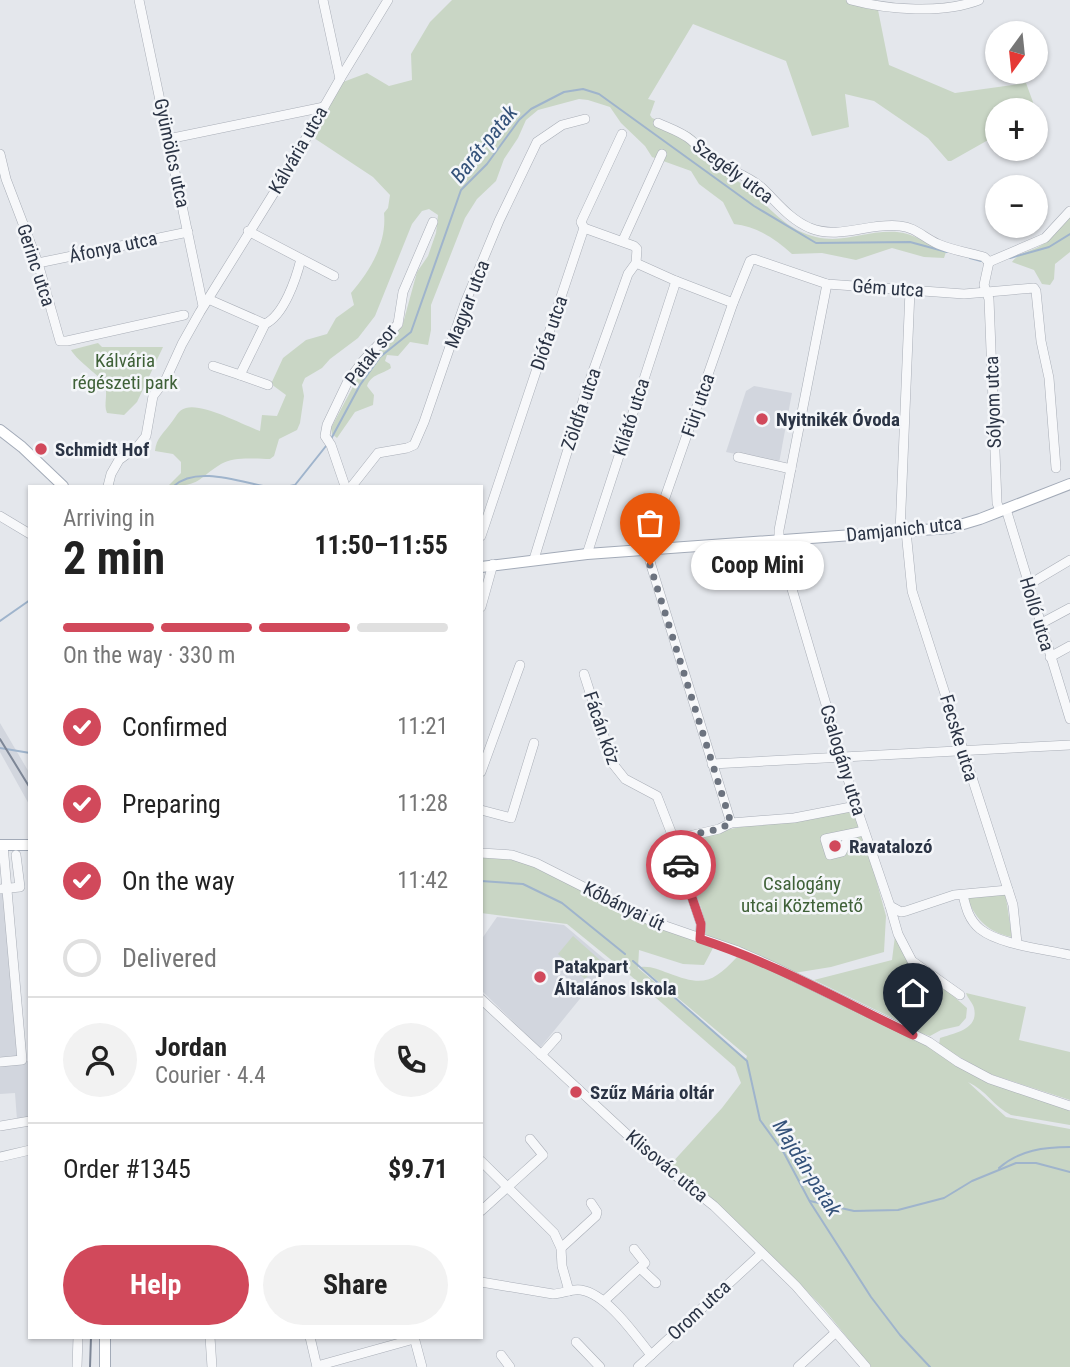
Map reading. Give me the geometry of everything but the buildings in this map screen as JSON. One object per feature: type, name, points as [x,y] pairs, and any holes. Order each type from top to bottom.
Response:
[{"type":"main road","points":[[0,430],[23,447],[62,485]]},
{"type":"main road","name":"Damjanich utca","points":[[483,566],[648,549],[950,528],[1070,484]]},
{"type":"main road","points":[[2,845],[28,845]]},
{"type":"main road","points":[[105,1339],[105,1367]]},
{"type":"street","name":"Gyümölcs utca","points":[[139,0],[188,232],[206,302]]},
{"type":"street","points":[[323,0],[340,79]]},
{"type":"street","name":"Kálvária utca","points":[[108,485],[119,460],[138,446],[146,436],[153,396],[166,379],[182,344],[248,231],[285,175],[388,0]]},
{"type":"street","points":[[851,0],[911,9],[953,6],[979,0]]},
{"type":"street","points":[[168,139],[324,107]]},
{"type":"street","name":"Magyar utca","points":[[353,485],[378,453],[414,445],[428,413],[465,303],[499,221],[537,142],[562,125],[585,120]]},
{"type":"street","name":"Szegély utca","points":[[658,123],[683,134],[702,153],[760,186],[795,221],[813,229],[842,232],[888,225],[904,226],[919,231],[937,244],[984,257],[989,262]]},
{"type":"street","name":"Diófa utca","points":[[483,530],[584,228],[581,222],[622,134]]},
{"type":"street","name":"Gerinc utca","points":[[0,153],[6,179],[38,263],[57,336],[63,342],[184,314]]},
{"type":"street","points":[[623,240],[662,154]]},
{"type":"street","points":[[989,262],[1045,238],[1070,211]]},
{"type":"street","name":"Patak sor","points":[[345,485],[326,436],[327,425],[348,381],[398,324],[403,292],[433,222]]},
{"type":"street","points":[[584,228],[623,240],[637,249],[636,263],[733,303]]},
{"type":"street","points":[[248,231],[334,276]]},
{"type":"street","name":"Áfonya utca","points":[[38,263],[188,232]]},
{"type":"street","points":[[240,375],[265,324],[271,321],[289,294],[301,259]]},
{"type":"street","name":"Gém utca","points":[[750,261],[754,259],[827,284],[964,294],[1031,288],[1036,290],[1041,341],[1049,378],[1056,468]]},
{"type":"street","name":"Fürj utca","points":[[648,549],[750,261]]},
{"type":"street","name":"Sólyom utca","points":[[989,262],[984,285],[989,299],[997,503],[1003,510]]},
{"type":"street","name":"Zöldfa utca","points":[[534,559],[586,391],[628,274],[636,263]]},
{"type":"street","name":"Kilátó utca","points":[[587,554],[676,281]]},
{"type":"street","points":[[779,539],[827,284]]},
{"type":"street","name":"Fecske utca","points":[[910,290],[903,531],[912,591],[1013,905],[1017,943]]},
{"type":"street","points":[[206,302],[265,324]]},
{"type":"street","points":[[213,366],[268,385]]},
{"type":"street","points":[[738,457],[791,469]]},
{"type":"street","name":"Holló utca","points":[[1003,510],[1070,719]]},
{"type":"street","points":[[0,516],[28,533]]},
{"type":"street","name":"Csalogány utca","points":[[779,539],[856,806],[898,934],[912,961],[960,995]]},
{"type":"street","points":[[648,549],[650,565],[731,823]]},
{"type":"street","points":[[1028,585],[1070,561]]},
{"type":"street","points":[[483,600],[493,564]]},
{"type":"street","points":[[1040,624],[1070,608]]},
{"type":"street","points":[[1050,657],[1070,646]]},
{"type":"street","points":[[483,767],[520,665]]},
{"type":"street","name":"Fácán köz","points":[[584,674],[613,764],[625,779],[657,796],[676,838],[676,849],[701,924],[700,939]]},
{"type":"street","points":[[483,811],[511,818],[534,743]]},
{"type":"street","points":[[712,764],[1070,745]]},
{"type":"street","points":[[676,838],[719,829],[731,823],[794,818],[856,806]]},
{"type":"street","points":[[850,834],[864,831]]},
{"type":"street","points":[[0,1062],[22,1060],[3,889],[2,845]]},
{"type":"street","name":"Kőbányai út","points":[[483,853],[512,855],[529,860],[651,921],[760,961],[929,1042],[990,1079],[1070,1105]]},
{"type":"street","points":[[3,889],[20,887],[16,856]]},
{"type":"street","points":[[890,906],[901,912],[954,895],[1008,890]]},
{"type":"street","points":[[963,895],[968,913],[980,929],[999,938],[1070,955]]},
{"type":"street","name":"Klisovác utca","points":[[483,1001],[646,1152],[714,1206],[796,1286],[866,1367]]},
{"type":"street","points":[[541,1055],[557,1037]]},
{"type":"street","points":[[0,1126],[28,1121]]},
{"type":"street","points":[[483,1209],[543,1155],[530,1139]]},
{"type":"street","points":[[0,1157],[28,1150]]},
{"type":"street","points":[[483,1163],[539,1215],[554,1233],[561,1248],[562,1266],[569,1291]]},
{"type":"street","points":[[561,1248],[596,1216],[597,1212],[590,1203]]},
{"type":"street","points":[[604,1301],[645,1263],[634,1249]]},
{"type":"street","name":"Orom utca","points":[[638,1367],[761,1254]]},
{"type":"street","points":[[640,1268],[656,1283]]},
{"type":"street","points":[[483,1282],[553,1294],[580,1289],[604,1301],[651,1354]]},
{"type":"street","points":[[798,1367],[835,1333]]},
{"type":"street","points":[[77,1367],[78,1339]]},
{"type":"street","points":[[210,1339],[212,1367]]},
{"type":"street","points":[[310,1339],[317,1366],[411,1339]]},
{"type":"street","points":[[414,1339],[422,1367]]},
{"type":"street","points":[[576,1342],[600,1367]]},
{"type":"street","points":[[501,1355],[510,1367]]},
{"type":"shaded area","name":"Nyitnikék Óvoda","points":[[754,386],[792,393],[779,463],[726,452],[746,391]]},
{"type":"shaded area","points":[[0,723],[28,771],[28,802],[0,752]]},
{"type":"shaded area","points":[[0,884],[3,884],[21,1061],[28,1061],[28,1117],[17,1120],[15,1093],[0,1094]]},
{"type":"shaded area","name":"Patakpart Általános Iskola","points":[[497,917],[564,925],[609,963],[540,1048],[483,992],[483,937]]},
{"type":"green space","points":[[452,0],[876,0],[889,65],[955,93],[1026,84],[1032,98],[985,98],[985,142],[951,161],[948,161],[928,138],[874,101],[845,94],[849,127],[812,136],[786,61],[693,24],[648,99],[655,101],[650,115],[652,118],[692,134],[712,167],[740,183],[797,230],[811,236],[836,239],[883,232],[904,233],[946,252],[944,258],[924,257],[892,248],[856,260],[822,253],[792,254],[765,234],[734,224],[723,202],[699,184],[691,171],[652,157],[610,107],[579,99],[538,110],[526,120],[504,159],[496,181],[477,199],[465,218],[431,305],[428,345],[410,342],[398,356],[387,355],[385,361],[391,368],[374,377],[367,386],[374,395],[373,405],[355,412],[337,438],[332,434],[331,428],[363,368],[402,327],[417,272],[428,256],[436,233],[438,215],[429,209],[422,211],[412,224],[375,316],[358,338],[322,368],[305,378],[302,385],[304,396],[300,423],[297,430],[279,439],[274,456],[270,459],[245,458],[227,461],[198,481],[169,485],[181,473],[181,462],[173,454],[155,451],[159,439],[179,412],[193,407],[202,409],[260,431],[262,415],[277,416],[286,395],[271,384],[283,358],[306,340],[327,334],[336,318],[354,305],[351,293],[371,266],[380,246],[384,213],[388,208],[390,195],[373,177],[311,136],[343,82],[367,73],[389,86],[412,80],[411,54],[430,22]]},
{"type":"green space","points":[[1070,216],[1070,252],[1055,264],[1054,279],[1050,285],[1042,284],[1034,270],[1012,262],[1043,244]]},
{"type":"green space","name":"Kálvária régészeti park","points":[[98,343],[102,347],[163,347],[137,402],[124,415],[107,413],[104,384],[71,350]]},
{"type":"green space","name":"Csalogány utcai Köztemető","points":[[856,806],[886,916],[884,952],[831,967],[794,973],[706,937],[702,910],[676,839]]},
{"type":"green space","points":[[483,853],[512,855],[713,948],[704,965],[683,964],[639,950],[638,968],[746,1059],[747,1056],[641,967],[655,968],[698,981],[720,973],[737,957],[776,971],[929,1042],[964,1068],[1070,1108],[1070,1125],[1011,1115],[968,1082],[1006,1117],[1070,1129],[1070,1367],[871,1367],[801,1285],[703,1191],[670,1165],[741,1083],[735,1067],[567,924],[483,913]]},
{"type":"green space","points":[[1005,893],[1012,937],[984,924],[967,898]]},
{"type":"green space","points":[[573,936],[601,961],[585,979],[558,954]]},
{"type":"green space","points":[[895,936],[910,966],[943,987],[967,1008],[966,1018],[959,1026],[930,1036],[908,1029],[909,1026],[814,980],[892,960]]},
{"type":"green space","points":[[966,993],[1026,1007],[1019,1040],[1070,1052],[1070,1100],[987,1073],[939,1045],[940,1038],[964,1029],[973,1021],[974,1008]]},
{"type":"waterway","name":"Barát-patak","points":[[331,439],[360,385],[380,357],[411,332],[461,190],[487,164],[519,120],[531,109],[564,92],[583,89],[599,94],[754,206],[816,243],[910,242],[947,252]]},
{"type":"waterway","name":"Barát-patak","points":[[1010,258],[1049,247],[1070,234]]},
{"type":"waterway","name":"Barát-patak","points":[[970,258],[981,261]]},
{"type":"waterway","name":"Barát-patak","points":[[295,485],[326,446]]},
{"type":"waterway","name":"Barát-patak","points":[[176,485],[183,480],[205,476],[258,485]]},
{"type":"waterway","name":"Barát-patak","points":[[0,621],[28,601]]},
{"type":"waterway","name":"Majdán-patak","points":[[0,748],[28,753]]},
{"type":"waterway","name":"Majdán-patak","points":[[483,881],[523,884],[562,903],[625,954]]},
{"type":"waterway","name":"Majdán-patak","points":[[633,961],[747,1061],[760,1120],[784,1153],[810,1202],[871,1297],[900,1335],[930,1367]]},
{"type":"waterway","points":[[999,1168],[1015,1157],[1033,1151],[1070,1147]]},
{"type":"waterway","points":[[810,1201],[854,1211],[898,1210],[944,1198],[972,1181],[1016,1163],[1036,1163],[1070,1172]]},
{"type":"tram line","points":[[0,739],[28,785]]},
{"type":"tram line","points":[[90,1367],[91,1339]]},
{"type":"way so far","points":[[650,565],[731,823],[719,829],[676,838],[681,865]]},
{"type":"place","name":"Nyitnikék Óvoda","points":[[762,419]]},
{"type":"place","name":"Schmidt Hof","points":[[41,449]]},
{"type":"place","name":"Coop Mini","points":[[650,565]]},
{"type":"place","name":"Ravatalozó","points":[[835,846]]},
{"type":"place","name":"Patakpart Általános Iskola","points":[[540,977]]},
{"type":"place","name":"Szűz Mária oltár","points":[[576,1092]]},
{"type":"route","points":[[681,865],[701,924],[700,939],[738,951],[772,966],[913,1035]]}]
